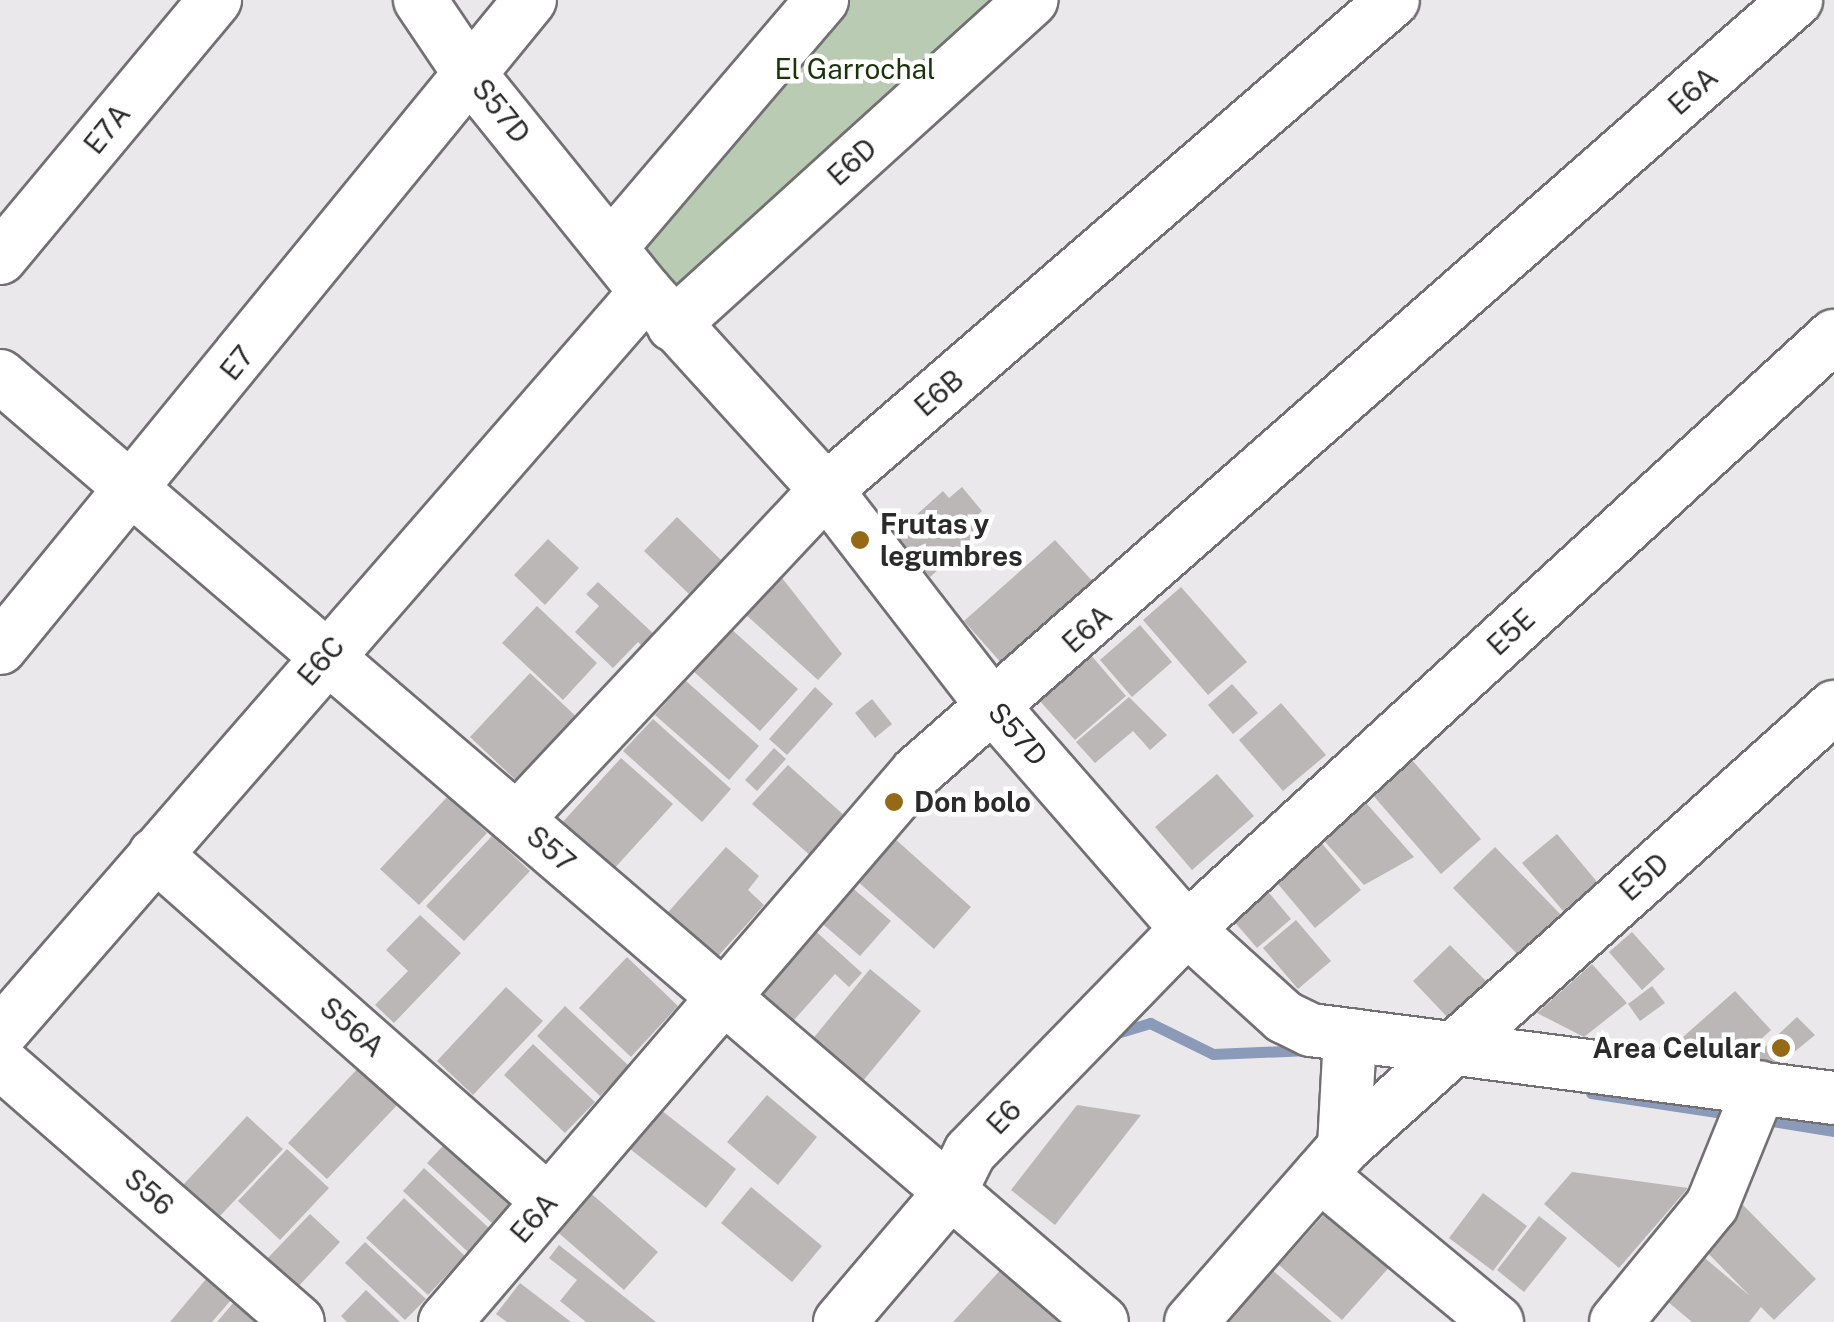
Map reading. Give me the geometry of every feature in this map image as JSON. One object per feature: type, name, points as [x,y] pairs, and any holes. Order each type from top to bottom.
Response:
[{"type":"street","name":"E7A","points":[[0,258],[214,0]]},
{"type":"street","name":"S57D","points":[[420,0],[470,74],[660,308],[826,490],[996,710],[1188,929],[1284,1017],[1350,1035],[1760,1087],[1830,1092]]},
{"type":"street","points":[[470,74],[530,0]]},
{"type":"street","points":[[611,247],[822,0]]},
{"type":"street","name":"E6D","points":[[660,308],[1031,0]]},
{"type":"street","name":"E6B","points":[[517,819],[826,490],[1393,0]]},
{"type":"street","name":"E6A","points":[[445,1322],[916,772],[996,710],[1796,0]]},
{"type":"street","name":"E7","points":[[0,648],[132,492],[470,74]]},
{"type":"street","name":"E6C","points":[[0,1034],[328,652],[660,308]]},
{"type":"street","name":"E5E","points":[[1188,929],[1834,336]]},
{"type":"street","name":"S57","points":[[0,376],[132,492],[328,652],[722,998],[1102,1322]]},
{"type":"street","name":"E5D","points":[[1454,1047],[1834,707]]},
{"type":"street","name":"S56A","points":[[155,854],[548,1201]]},
{"type":"street","name":"E6","points":[[840,1322],[949,1194],[970,1152],[1188,929]]},
{"type":"street","points":[[1332,1161],[1350,1035]]},
{"type":"street","points":[[1191,1322],[1332,1161],[1454,1047]]},
{"type":"street","name":"S56","points":[[0,1062],[298,1322]]},
{"type":"street","points":[[1616,1322],[1712,1205],[1760,1087]]},
{"type":"street","points":[[1332,1161],[1498,1322]]},
{"type":"green space","name":"El Garrochal","points":[[824,0],[1031,0],[674,322],[618,247]]},
{"type":"building","points":[[962,487],[982,511],[970,522],[980,533],[930,577],[893,536],[943,491],[949,498]]},
{"type":"building","points":[[677,517],[721,560],[689,594],[644,551]]},
{"type":"building","points":[[548,539],[579,568],[545,605],[514,575]]},
{"type":"building","points":[[1055,540],[1095,584],[1003,665],[964,621]]},
{"type":"building","points":[[782,578],[842,654],[818,680],[744,613]]},
{"type":"building","points":[[598,582],[656,636],[645,649],[638,642],[613,668],[575,632],[599,606],[586,594]]},
{"type":"building","points":[[1181,587],[1247,662],[1208,695],[1143,620]]},
{"type":"building","points":[[537,606],[597,663],[563,700],[502,643]]},
{"type":"building","points":[[1140,625],[1172,662],[1132,697],[1100,660]]},
{"type":"building","points":[[730,628],[798,689],[760,731],[692,670]]},
{"type":"building","points":[[1090,654],[1126,696],[1075,740],[1038,699]]},
{"type":"building","points":[[530,673],[582,722],[522,786],[470,737]]},
{"type":"building","points":[[686,681],[759,746],[729,780],[655,715]]},
{"type":"building","points":[[1232,684],[1258,713],[1233,734],[1208,705]]},
{"type":"building","points":[[815,687],[833,704],[787,755],[769,739]]},
{"type":"building","points":[[1129,697],[1167,735],[1150,750],[1133,731],[1095,763],[1076,742]]},
{"type":"building","points":[[872,699],[892,724],[875,738],[855,713]]},
{"type":"building","points":[[1281,703],[1326,755],[1283,791],[1239,740]]},
{"type":"building","points":[[653,719],[731,789],[702,822],[623,751]]},
{"type":"building","points":[[774,748],[786,759],[757,791],[745,780]]},
{"type":"building","points":[[1405,752],[1481,839],[1441,874],[1365,786]]},
{"type":"building","points":[[621,758],[673,804],[612,871],[560,825]]},
{"type":"building","points":[[788,765],[847,818],[812,857],[752,804]]},
{"type":"building","points":[[1217,774],[1254,816],[1192,870],[1155,827]]},
{"type":"building","points":[[1359,795],[1414,857],[1364,885],[1317,833]]},
{"type":"building","points":[[448,796],[487,833],[419,905],[380,869]]},
{"type":"building","points":[[1314,834],[1361,890],[1315,928],[1268,872]]},
{"type":"building","points":[[1557,834],[1598,883],[1564,912],[1522,863]]},
{"type":"building","points":[[492,836],[530,871],[464,941],[426,906]]},
{"type":"building","points":[[894,838],[971,907],[934,949],[856,880]]},
{"type":"building","points":[[726,847],[759,876],[748,890],[764,905],[712,963],[662,919]]},
{"type":"building","points":[[1495,847],[1564,918],[1521,958],[1453,888]]},
{"type":"building","points":[[1259,881],[1291,919],[1257,948],[1225,911]]},
{"type":"building","points":[[849,885],[891,921],[860,956],[818,920]]},
{"type":"building","points":[[420,915],[461,953],[394,1023],[375,1005],[408,971],[386,950]]},
{"type":"building","points":[[1296,920],[1331,961],[1298,989],[1263,948]]},
{"type":"building","points":[[811,927],[862,973],[849,987],[835,974],[786,1029],[749,996]]},
{"type":"building","points":[[1632,932],[1665,969],[1642,990],[1609,952]]},
{"type":"building","points":[[1450,945],[1489,984],[1451,1021],[1413,981]]},
{"type":"building","points":[[627,957],[678,1006],[631,1057],[579,1008]]},
{"type":"building","points":[[1592,964],[1627,1003],[1584,1037],[1537,1013]]},
{"type":"building","points":[[870,969],[921,1011],[862,1082],[811,1041]]},
{"type":"building","points":[[1652,986],[1665,1003],[1640,1021],[1628,1004]]},
{"type":"building","points":[[506,987],[543,1021],[473,1095],[437,1061]]},
{"type":"building","points":[[1735,991],[1771,1030],[1736,1062],[1666,1052]]},
{"type":"building","points":[[565,1006],[629,1066],[600,1096],[537,1036]]},
{"type":"building","name":"Area Celular","points":[[1797,1017],[1815,1035],[1782,1062],[1748,1063]]},
{"type":"building","points":[[533,1044],[595,1102],[565,1133],[504,1075]]},
{"type":"building","points":[[361,1065],[400,1102],[327,1179],[288,1143]]},
{"type":"building","points":[[767,1095],[817,1137],[778,1185],[727,1142]]},
{"type":"building","points":[[1077,1105],[1141,1115],[1055,1225],[1011,1190]]},
{"type":"building","points":[[661,1110],[736,1169],[706,1208],[630,1149]]},
{"type":"building","points":[[247,1116],[283,1149],[218,1218],[183,1185]]},
{"type":"building","points":[[453,1135],[519,1197],[493,1224],[427,1163]]},
{"type":"building","points":[[287,1149],[329,1188],[280,1240],[238,1201]]},
{"type":"building","points":[[424,1168],[490,1229],[468,1252],[403,1191]]},
{"type":"building","points":[[1572,1172],[1688,1188],[1619,1268],[1544,1204]]},
{"type":"building","points":[[751,1187],[822,1246],[792,1282],[721,1223]]},
{"type":"building","points":[[586,1189],[658,1252],[624,1290],[553,1228]]},
{"type":"building","points":[[1483,1193],[1527,1226],[1493,1271],[1449,1238]]},
{"type":"building","points":[[404,1198],[465,1256],[428,1295],[366,1238]]},
{"type":"building","points":[[1742,1204],[1816,1279],[1774,1320],[1761,1307],[1749,1322],[1692,1322],[1661,1296],[1700,1254],[1750,1296],[1701,1246]]},
{"type":"building","points":[[1330,1208],[1393,1263],[1342,1320],[1279,1265]]},
{"type":"building","points":[[310,1214],[340,1242],[295,1290],[265,1261]]},
{"type":"building","points":[[1539,1216],[1567,1238],[1524,1292],[1497,1270]]},
{"type":"building","points":[[365,1242],[426,1299],[405,1320],[345,1263]]},
{"type":"building","points":[[559,1245],[656,1322],[586,1322],[560,1301],[577,1280],[549,1258]]},
{"type":"building","points":[[1005,1265],[1067,1322],[953,1322]]},
{"type":"building","points":[[1270,1268],[1332,1322],[1223,1322]]},
{"type":"building","points":[[212,1272],[237,1293],[212,1322],[170,1322]]},
{"type":"building","points":[[520,1283],[571,1322],[507,1322],[496,1314]]},
{"type":"building","points":[[366,1290],[400,1322],[347,1322],[341,1316]]},
{"type":"building","points":[[235,1301],[261,1322],[217,1322]]},
{"type":"waterway","points":[[1110,1035],[1150,1023],[1213,1054],[1308,1050]]},
{"type":"waterway","points":[[1591,1093],[1736,1115]]},
{"type":"waterway","points":[[1759,1119],[1834,1131]]},
{"type":"place","name":"Frutas y legumbres","points":[[860,540]]},
{"type":"place","name":"Don bolo","points":[[894,802]]},
{"type":"place","name":"Area Celular","points":[[1781,1048]]}]
